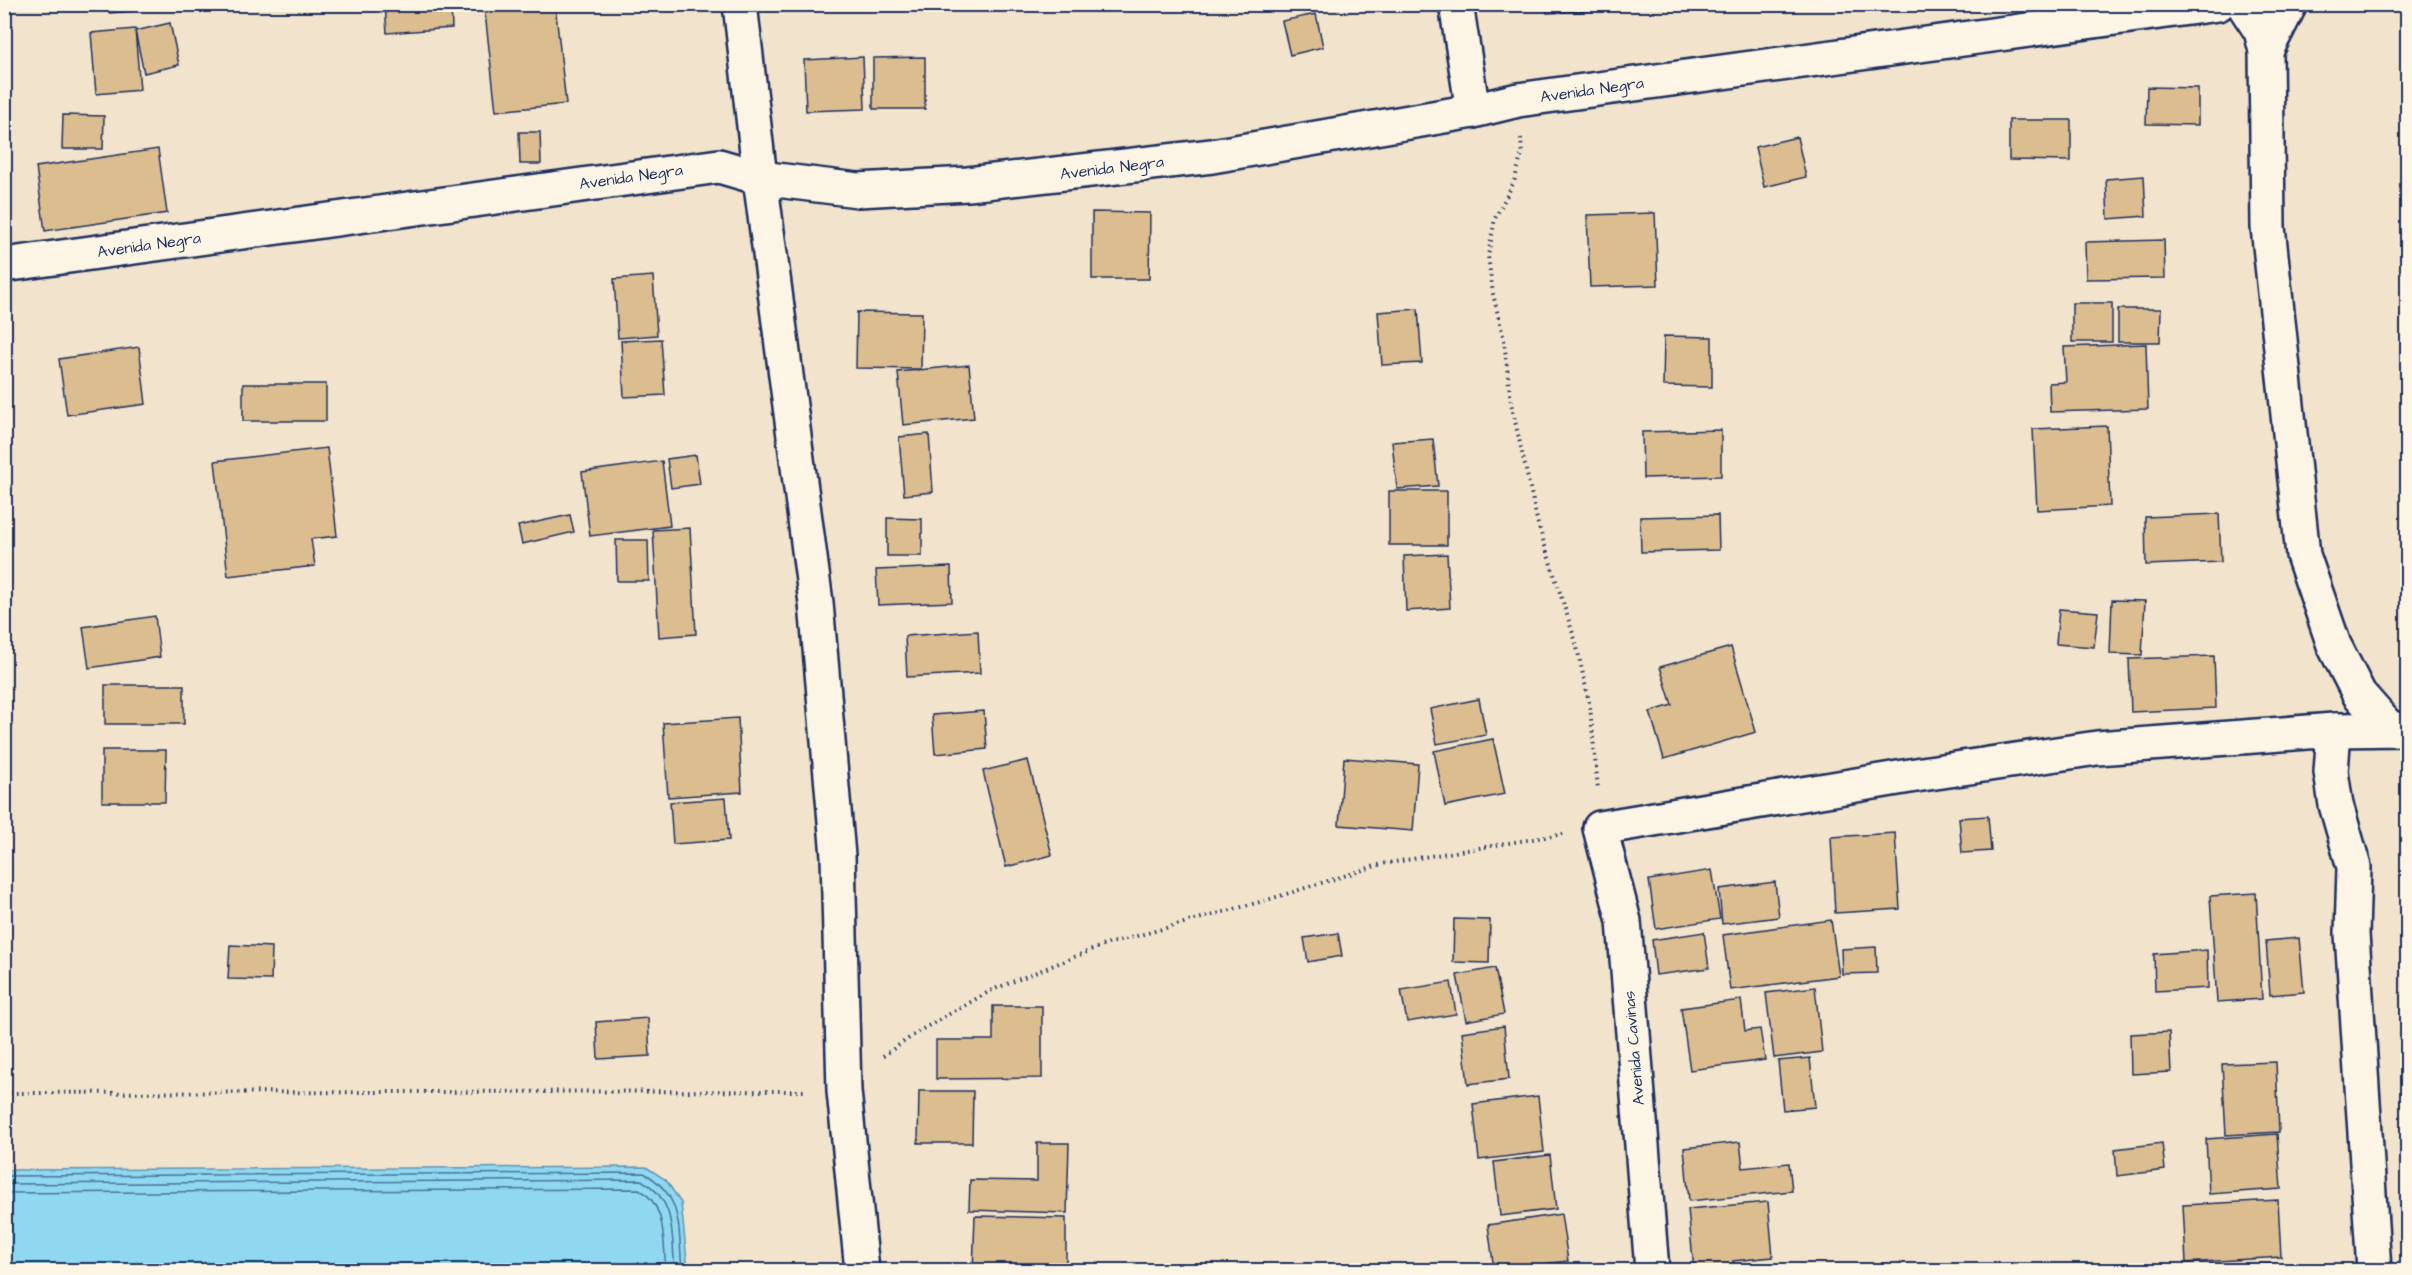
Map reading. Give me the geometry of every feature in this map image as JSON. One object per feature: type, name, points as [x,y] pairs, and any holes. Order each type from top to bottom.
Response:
[{"type":"street","points":[[740,4],[760,178],[817,615],[838,856],[844,1091],[862,1270]]},
{"type":"street","points":[[1456,4],[1473,111]]},
{"type":"street","name":"Avenida Negra","points":[[4,265],[692,168],[719,166],[760,178],[858,190],[968,184],[1212,156],[1473,111],[1518,100],[2218,4]]},
{"type":"street","points":[[2243,4],[2261,31],[2266,51],[2268,228],[2303,555],[2334,645],[2359,694],[2399,729]]},
{"type":"street","points":[[2266,51],[2290,4]]},
{"type":"street","points":[[1600,828],[1922,774],[2097,748],[2334,730],[2399,729]]},
{"type":"street","points":[[2334,730],[2331,772],[2336,805],[2354,867],[2352,934],[2374,1270]]},
{"type":"street","name":"Avenida Cavinas","points":[[1600,828],[1624,921],[1652,1270]]},
{"type":"path","points":[[4,1093],[844,1091],[886,1052],[992,990],[1104,945],[1267,900],[1382,864],[1600,828],[1590,706],[1576,643],[1536,513],[1511,403],[1504,340],[1488,256],[1495,218],[1514,182],[1522,153],[1518,100]]},
{"type":"water","points":[[646,1167],[666,1180],[681,1203],[688,1270],[5,1270],[5,1170]]},
{"type":"building","points":[[110,4],[132,4],[133,11],[110,13]]},
{"type":"building","points":[[385,4],[451,4],[452,28],[387,33]]},
{"type":"building","points":[[484,4],[555,4],[566,104],[496,111]]},
{"type":"building","points":[[1546,4],[1589,4],[1589,11],[1547,13]]},
{"type":"building","points":[[1316,14],[1323,47],[1290,55],[1282,21]]},
{"type":"building","points":[[170,23],[179,65],[144,73],[135,31]]},
{"type":"building","points":[[135,29],[140,90],[96,94],[91,33]]},
{"type":"building","points":[[863,57],[865,109],[806,111],[804,60]]},
{"type":"building","points":[[925,57],[925,109],[873,109],[873,58]]},
{"type":"building","points":[[2147,87],[2198,88],[2198,125],[2146,124]]},
{"type":"building","points":[[63,115],[104,116],[103,149],[62,149]]},
{"type":"building","points":[[2009,120],[2071,120],[2071,161],[2009,160]]},
{"type":"building","points":[[519,132],[540,132],[541,164],[520,164]]},
{"type":"building","points":[[1797,137],[1806,177],[1764,187],[1755,147]]},
{"type":"building","points":[[158,149],[167,213],[45,231],[36,167]]},
{"type":"building","points":[[2144,176],[2146,216],[2108,219],[2106,179]]},
{"type":"building","points":[[1092,212],[1150,213],[1149,279],[1092,279]]},
{"type":"building","points":[[1655,213],[1658,285],[1590,287],[1587,215]]},
{"type":"building","points":[[2164,240],[2165,278],[2086,279],[2085,242]]},
{"type":"building","points":[[653,276],[657,335],[618,338],[614,279]]},
{"type":"building","points":[[2072,303],[2112,303],[2112,342],[2072,342]]},
{"type":"building","points":[[1418,309],[1422,363],[1382,365],[1378,312]]},
{"type":"building","points":[[2118,309],[2161,309],[2160,342],[2118,342]]},
{"type":"building","points":[[857,312],[922,313],[921,369],[856,368]]},
{"type":"building","points":[[1664,336],[1712,337],[1712,387],[1663,386]]},
{"type":"building","points":[[661,339],[665,395],[624,397],[621,341]]},
{"type":"building","points":[[2146,344],[2148,409],[2050,412],[2049,383],[2066,382],[2064,347]]},
{"type":"building","points":[[139,347],[146,404],[67,415],[59,359]]},
{"type":"building","points":[[969,365],[974,418],[903,425],[898,372]]},
{"type":"building","points":[[243,384],[326,384],[326,421],[243,421]]},
{"type":"building","points":[[2107,426],[2110,506],[2037,510],[2033,429]]},
{"type":"building","points":[[1721,430],[1721,476],[1643,478],[1642,432]]},
{"type":"building","points":[[929,434],[933,492],[904,495],[899,437]]},
{"type":"building","points":[[1433,439],[1438,486],[1397,489],[1392,442]]},
{"type":"building","points":[[327,448],[337,536],[311,539],[315,566],[228,576],[215,461]]},
{"type":"building","points":[[696,455],[700,484],[671,488],[667,459]]},
{"type":"building","points":[[662,461],[670,526],[590,536],[582,472]]},
{"type":"building","points":[[1389,491],[1447,491],[1447,545],[1389,545]]},
{"type":"building","points":[[2219,514],[2221,562],[2146,565],[2145,517]]},
{"type":"building","points":[[570,515],[574,532],[522,544],[518,526]]},
{"type":"building","points":[[1718,515],[1719,550],[1641,552],[1640,517]]},
{"type":"building","points":[[887,518],[922,519],[922,556],[887,556]]},
{"type":"building","points":[[690,528],[696,634],[659,637],[653,530]]},
{"type":"building","points":[[616,540],[648,540],[649,581],[617,581]]},
{"type":"building","points":[[1447,554],[1450,608],[1406,611],[1404,556]]},
{"type":"building","points":[[951,567],[952,602],[878,605],[876,570]]},
{"type":"building","points":[[2112,600],[2145,601],[2142,655],[2110,654]]},
{"type":"building","points":[[2059,609],[2098,612],[2094,647],[2056,644]]},
{"type":"building","points":[[155,616],[160,657],[89,668],[83,627]]},
{"type":"building","points":[[978,631],[980,673],[907,677],[905,636]]},
{"type":"building","points":[[1731,647],[1756,732],[1664,759],[1650,712],[1672,705],[1660,667]]},
{"type":"building","points":[[2214,656],[2216,708],[2131,712],[2129,659]]},
{"type":"building","points":[[105,685],[184,685],[184,724],[105,724]]},
{"type":"building","points":[[1479,699],[1486,735],[1437,744],[1430,709]]},
{"type":"building","points":[[984,711],[987,749],[935,754],[932,715]]},
{"type":"building","points":[[738,718],[742,792],[668,797],[663,723]]},
{"type":"building","points":[[1493,739],[1505,794],[1445,806],[1434,751]]},
{"type":"building","points":[[102,750],[166,750],[165,802],[102,802]]},
{"type":"building","points":[[1344,758],[1418,764],[1413,831],[1339,825]]},
{"type":"building","points":[[1028,760],[1052,855],[1006,867],[983,771]]},
{"type":"building","points":[[726,798],[729,840],[673,844],[670,802]]},
{"type":"building","points":[[1988,816],[1991,851],[1962,853],[1959,818]]},
{"type":"building","points":[[1895,833],[1900,909],[1835,913],[1831,837]]},
{"type":"building","points":[[1712,870],[1720,919],[1656,929],[1649,880]]},
{"type":"building","points":[[1775,882],[1779,917],[1722,924],[1719,889]]},
{"type":"building","points":[[2256,893],[2262,999],[2217,1002],[2210,896]]},
{"type":"building","points":[[1454,919],[1490,920],[1489,963],[1453,962]]},
{"type":"building","points":[[1831,920],[1839,976],[1730,990],[1723,935]]},
{"type":"building","points":[[1704,932],[1709,968],[1656,975],[1652,940]]},
{"type":"building","points":[[1338,933],[1342,956],[1308,962],[1304,938]]},
{"type":"building","points":[[2299,938],[2304,992],[2270,995],[2266,941]]},
{"type":"building","points":[[230,945],[272,947],[271,980],[228,979]]},
{"type":"building","points":[[1876,947],[1877,973],[1842,974],[1841,949]]},
{"type":"building","points":[[2207,950],[2208,988],[2155,991],[2154,954]]},
{"type":"building","points":[[1495,968],[1504,1014],[1466,1021],[1457,975]]},
{"type":"building","points":[[1451,982],[1456,1014],[1407,1022],[1401,990]]},
{"type":"building","points":[[1815,987],[1822,1052],[1774,1058],[1766,993]]},
{"type":"building","points":[[1741,1000],[1745,1031],[1760,1029],[1765,1060],[1690,1070],[1681,1008]]},
{"type":"building","points":[[993,1006],[1042,1006],[1042,1078],[936,1079],[936,1040],[993,1040]]},
{"type":"building","points":[[648,1018],[650,1056],[598,1059],[596,1022]]},
{"type":"building","points":[[1504,1026],[1509,1079],[1468,1084],[1462,1032]]},
{"type":"building","points":[[2169,1032],[2171,1072],[2131,1074],[2130,1034]]},
{"type":"building","points":[[1810,1058],[1815,1107],[1783,1110],[1778,1061]]},
{"type":"building","points":[[2276,1062],[2279,1132],[2226,1135],[2222,1064]]},
{"type":"building","points":[[919,1091],[973,1091],[972,1143],[918,1143]]},
{"type":"building","points":[[1538,1096],[1544,1152],[1479,1160],[1473,1104]]},
{"type":"building","points":[[2277,1134],[2281,1189],[2209,1194],[2206,1139]]},
{"type":"building","points":[[1740,1142],[1743,1168],[1789,1163],[1792,1191],[1689,1201],[1684,1148]]},
{"type":"building","points":[[1037,1143],[1069,1143],[1067,1213],[969,1210],[970,1180],[1037,1181]]},
{"type":"building","points":[[2162,1143],[2165,1170],[2117,1176],[2115,1149]]},
{"type":"building","points":[[1550,1155],[1556,1209],[1500,1216],[1494,1162]]},
{"type":"building","points":[[2278,1200],[2281,1257],[2186,1263],[2183,1205]]},
{"type":"building","points":[[1768,1202],[1773,1257],[1733,1261],[1734,1270],[1694,1270],[1688,1209]]},
{"type":"building","points":[[1561,1214],[1568,1261],[1494,1270],[1488,1225]]},
{"type":"building","points":[[975,1216],[1066,1218],[1066,1270],[973,1270]]},
{"type":"building","points":[[1769,1263],[1770,1270],[1736,1270],[1736,1266]]},
{"type":"building","points":[[2313,1263],[2313,1270],[2234,1270],[2234,1265]]}]
